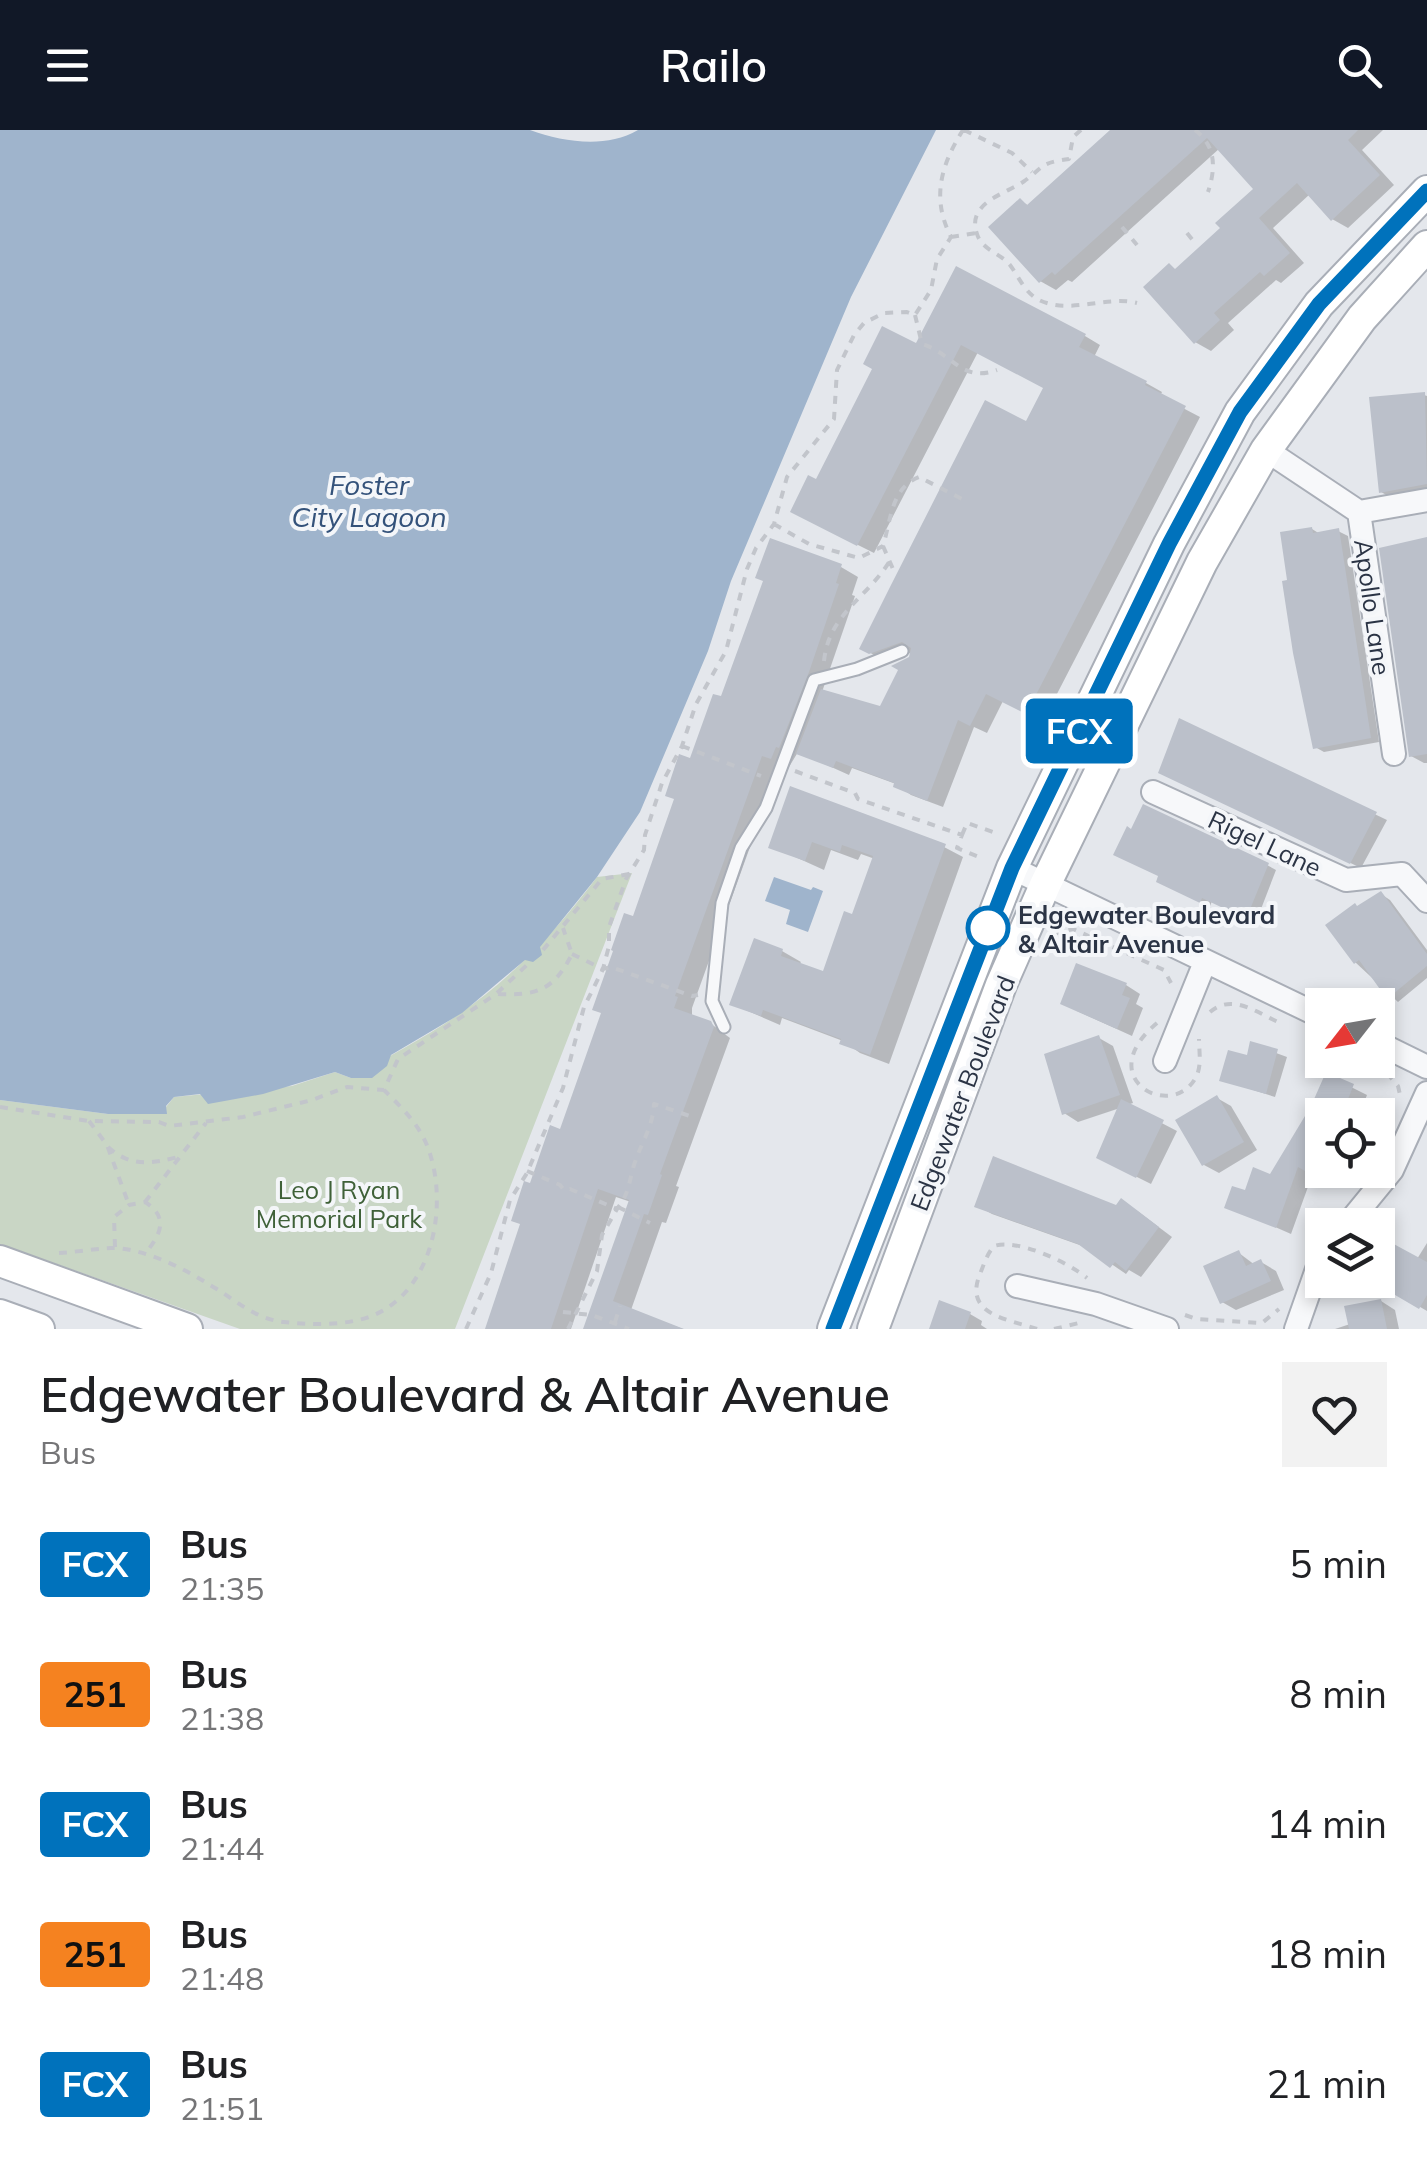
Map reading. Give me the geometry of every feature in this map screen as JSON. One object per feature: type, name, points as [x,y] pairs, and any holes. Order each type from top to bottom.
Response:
[{"type":"main road","name":"Edgewater Boulevard","points":[[833,1329],[998,863],[1240,412],[1319,304],[1427,191]]},
{"type":"main road","name":"Edgewater Boulevard","points":[[873,1329],[1001,985],[1046,883],[1202,562],[1266,450],[1362,318],[1427,246]]},
{"type":"main road","points":[[0,1261],[187,1329]]},
{"type":"main road","points":[[0,1315],[39,1329]]},
{"type":"street","name":"Apollo Lane","points":[[1266,450],[1359,512],[1394,754]]},
{"type":"street","points":[[1359,512],[1427,500]]},
{"type":"street","name":"Rigel Lane","points":[[1153,792],[1346,880],[1402,874],[1427,901]]},
{"type":"street","points":[[998,863],[1305,1009]]},
{"type":"street","points":[[1165,1060],[1205,962]]},
{"type":"street","points":[[1395,1059],[1427,1066]]},
{"type":"street","points":[[1361,1208],[1392,1170],[1427,1093]]},
{"type":"street","points":[[1017,1286],[1172,1321]]},
{"type":"street","points":[[1296,1329],[1307,1298]]},
{"type":"lane","points":[[724,1028],[712,1001],[722,903],[742,848],[766,808],[814,680],[857,669],[902,651]]},
{"type":"path","points":[[951,237],[940,206],[939,184],[944,163],[963,130],[1012,153],[1032,172]]},
{"type":"path","points":[[1080,130],[1073,137],[1069,159],[1047,162],[1025,181],[999,192],[980,208],[977,233],[991,252],[1008,262],[1020,282],[1038,299],[1054,304],[1095,304],[1118,298],[1138,303]]},
{"type":"path","points":[[1195,130],[1206,139],[1212,155],[1214,176],[1208,192]]},
{"type":"path","points":[[1122,227],[1137,246]]},
{"type":"path","points":[[1186,232],[1196,243]]},
{"type":"path","points":[[977,233],[951,237],[937,259],[931,290],[914,315],[922,344],[942,352],[964,372],[981,376],[997,370]]},
{"type":"path","points":[[466,1329],[491,1272],[510,1200],[528,1171],[570,1069],[584,1007],[603,969],[609,946],[608,927],[629,874],[641,857],[662,783],[682,746],[696,704],[726,651],[752,559],[774,524],[787,478],[816,436],[834,419],[837,370],[854,335],[884,312],[914,315]]},
{"type":"path","points":[[894,569],[883,546],[894,504],[906,482],[918,477],[966,500]]},
{"type":"path","points":[[774,524],[809,544],[859,558],[883,546]]},
{"type":"path","points":[[824,677],[826,646],[834,624],[878,581],[890,560]]},
{"type":"path","points":[[682,746],[768,778],[774,788]]},
{"type":"path","points":[[782,766],[855,793],[858,799],[962,836]]},
{"type":"path","points":[[996,833],[967,823],[957,848],[998,863]]},
{"type":"path","points":[[543,950],[602,879],[629,874]]},
{"type":"path","points":[[496,994],[537,993],[564,971],[572,954],[563,928]]},
{"type":"path","points":[[1044,944],[1051,936],[1073,929],[1164,970],[1172,986]]},
{"type":"path","points":[[572,954],[603,969],[610,966],[692,996],[712,993]]},
{"type":"path","points":[[384,1090],[398,1059],[496,994],[528,964]]},
{"type":"path","points":[[1164,1012],[1137,1040],[1131,1053],[1132,1071],[1138,1083],[1151,1094],[1164,1096],[1178,1094],[1196,1077],[1200,1061],[1198,1040],[1210,1012],[1218,1004],[1234,1002],[1285,1025]]},
{"type":"path","points":[[1392,1078],[1401,1098],[1397,1108]]},
{"type":"path","points":[[0,1108],[89,1121],[159,1122],[169,1126],[206,1123],[312,1100],[347,1087],[384,1090],[424,1138],[434,1173],[436,1213],[422,1272],[406,1292],[378,1314],[356,1322],[281,1322],[250,1312],[213,1286],[145,1254],[115,1248],[52,1254]]},
{"type":"path","points":[[568,1329],[597,1271],[602,1235],[628,1195],[635,1163],[654,1118],[654,1104],[690,1116]]},
{"type":"path","points":[[89,1121],[107,1145],[130,1205]]},
{"type":"path","points":[[115,1248],[114,1217],[130,1205],[145,1202],[206,1123]]},
{"type":"path","points":[[107,1145],[132,1162],[153,1164],[178,1158]]},
{"type":"path","points":[[528,1171],[560,1184],[564,1190],[570,1188],[650,1224]]},
{"type":"path","points":[[145,1202],[162,1221],[160,1235],[145,1254]]},
{"type":"path","points":[[1038,1329],[992,1314],[981,1307],[975,1296],[994,1246],[1001,1243],[1020,1247],[1072,1265],[1089,1280]]},
{"type":"path","points":[[1172,1321],[1262,1322],[1278,1312],[1285,1298]]},
{"type":"path","points":[[615,1322],[620,1306]]},
{"type":"path","points":[[563,1312],[592,1315],[630,1329]]},
{"type":"path","points":[[356,1322],[362,1329]]},
{"type":"green space","name":"Leo J Ryan Memorial Park","points":[[632,873],[455,1329],[240,1329],[0,1244],[0,1100],[108,1114],[166,1114],[174,1097],[292,1086],[335,1072],[351,1078],[479,1000],[550,933],[597,877]]},
{"type":"water","name":"Foster City Lagoon","points":[[0,130],[530,130],[557,138],[598,142],[638,130],[936,130],[851,297],[731,581],[708,651],[640,812],[597,877],[540,947],[542,955],[533,962],[525,960],[462,1013],[391,1055],[387,1066],[372,1078],[351,1078],[335,1072],[263,1094],[208,1104],[200,1094],[174,1097],[166,1106],[167,1114],[108,1114],[0,1100]]},
{"type":"water","points":[[774,877],[823,891],[808,932],[786,924],[790,910],[765,901]]},
{"type":"building","points":[[1110,130],[1358,130],[1348,140],[1380,175],[1331,221],[1297,183],[1259,218],[1290,253],[1264,276],[1260,272],[1214,313],[1220,320],[1194,344],[1143,287],[1169,263],[1175,269],[1220,228],[1215,223],[1253,189],[1207,138],[1055,275],[1052,272],[1039,283],[988,227],[1020,198],[1027,205]]},
{"type":"building","points":[[956,266],[1086,334],[1079,347],[1147,381],[1145,385],[1186,406],[1026,714],[986,694],[970,726],[958,720],[927,801],[893,787],[894,783],[836,761],[833,768],[796,754],[821,689],[880,706],[898,670],[891,666],[909,657],[911,648],[902,642],[869,654],[859,649],[985,400],[1026,421],[1043,388],[961,345],[857,546],[790,512],[808,475],[816,479],[872,369],[863,364],[882,326],[916,343]]},
{"type":"building","points":[[1425,392],[1427,484],[1379,493],[1369,397]]},
{"type":"building","points":[[1312,527],[1313,533],[1339,528],[1371,738],[1313,749],[1282,581],[1287,580],[1280,532]]},
{"type":"building","points":[[1427,537],[1427,754],[1409,757],[1379,548]]},
{"type":"building","points":[[770,538],[842,564],[809,672],[779,748],[776,747],[771,759],[762,756],[675,996],[678,997],[674,1008],[711,1021],[714,1027],[648,1215],[644,1214],[613,1301],[684,1329],[583,1329],[629,1200],[598,1189],[551,1329],[485,1329],[520,1224],[511,1221],[524,1181],[530,1183],[550,1125],[560,1129],[601,1013],[592,1010],[611,950],[624,913],[633,916],[674,799],[665,796],[679,754],[690,758],[713,694],[721,696],[763,581],[755,578]]},
{"type":"building","points":[[1179,718],[1377,812],[1350,864],[1158,773]]},
{"type":"building","points":[[790,786],[946,844],[870,1055],[839,1044],[841,1039],[763,1010],[761,1016],[729,1005],[754,938],[783,949],[781,956],[823,971],[844,911],[852,914],[873,856],[842,845],[840,852],[812,842],[805,861],[768,848]]},
{"type":"building","points":[[1143,804],[1269,863],[1246,919],[1156,882],[1158,876],[1113,855]]},
{"type":"building","points":[[1381,891],[1427,954],[1427,966],[1395,992],[1395,988],[1379,988],[1359,960],[1354,964],[1325,925],[1355,903],[1357,906]]},
{"type":"building","points":[[1076,963],[1127,983],[1122,995],[1130,998],[1117,1029],[1060,1004]]},
{"type":"building","points":[[1099,1035],[1120,1095],[1062,1115],[1044,1054]]},
{"type":"building","points":[[1250,1041],[1278,1049],[1266,1094],[1219,1081],[1228,1050],[1247,1055]]},
{"type":"building","points":[[1323,1078],[1340,1078],[1354,1084],[1348,1098],[1315,1098]]},
{"type":"building","points":[[1217,1095],[1244,1142],[1202,1166],[1175,1120]]},
{"type":"building","points":[[1121,1099],[1164,1120],[1136,1178],[1096,1158]]},
{"type":"building","points":[[1305,1116],[1305,1171],[1298,1167],[1276,1228],[1224,1208],[1232,1186],[1245,1190],[1253,1167],[1270,1174]]},
{"type":"building","points":[[993,1156],[1116,1205],[1121,1198],[1159,1227],[1126,1271],[1115,1262],[1110,1268],[1078,1244],[974,1207]]},
{"type":"building","points":[[1395,1245],[1427,1262],[1427,1295],[1419,1309],[1395,1295]]},
{"type":"building","points":[[1239,1250],[1246,1266],[1261,1259],[1271,1281],[1220,1304],[1203,1266]]},
{"type":"building","points":[[1381,1299],[1387,1329],[1349,1329],[1344,1306]]},
{"type":"building","points":[[939,1300],[971,1312],[965,1329],[929,1329]]},
{"type":"bus line","name":"FCX","points":[[833,1329],[1012,868],[1220,446],[1240,412],[1319,304],[1427,191]]},
{"type":"place","name":"Edgewater Boulevard & Altair Avenue","points":[[988,928]]}]
